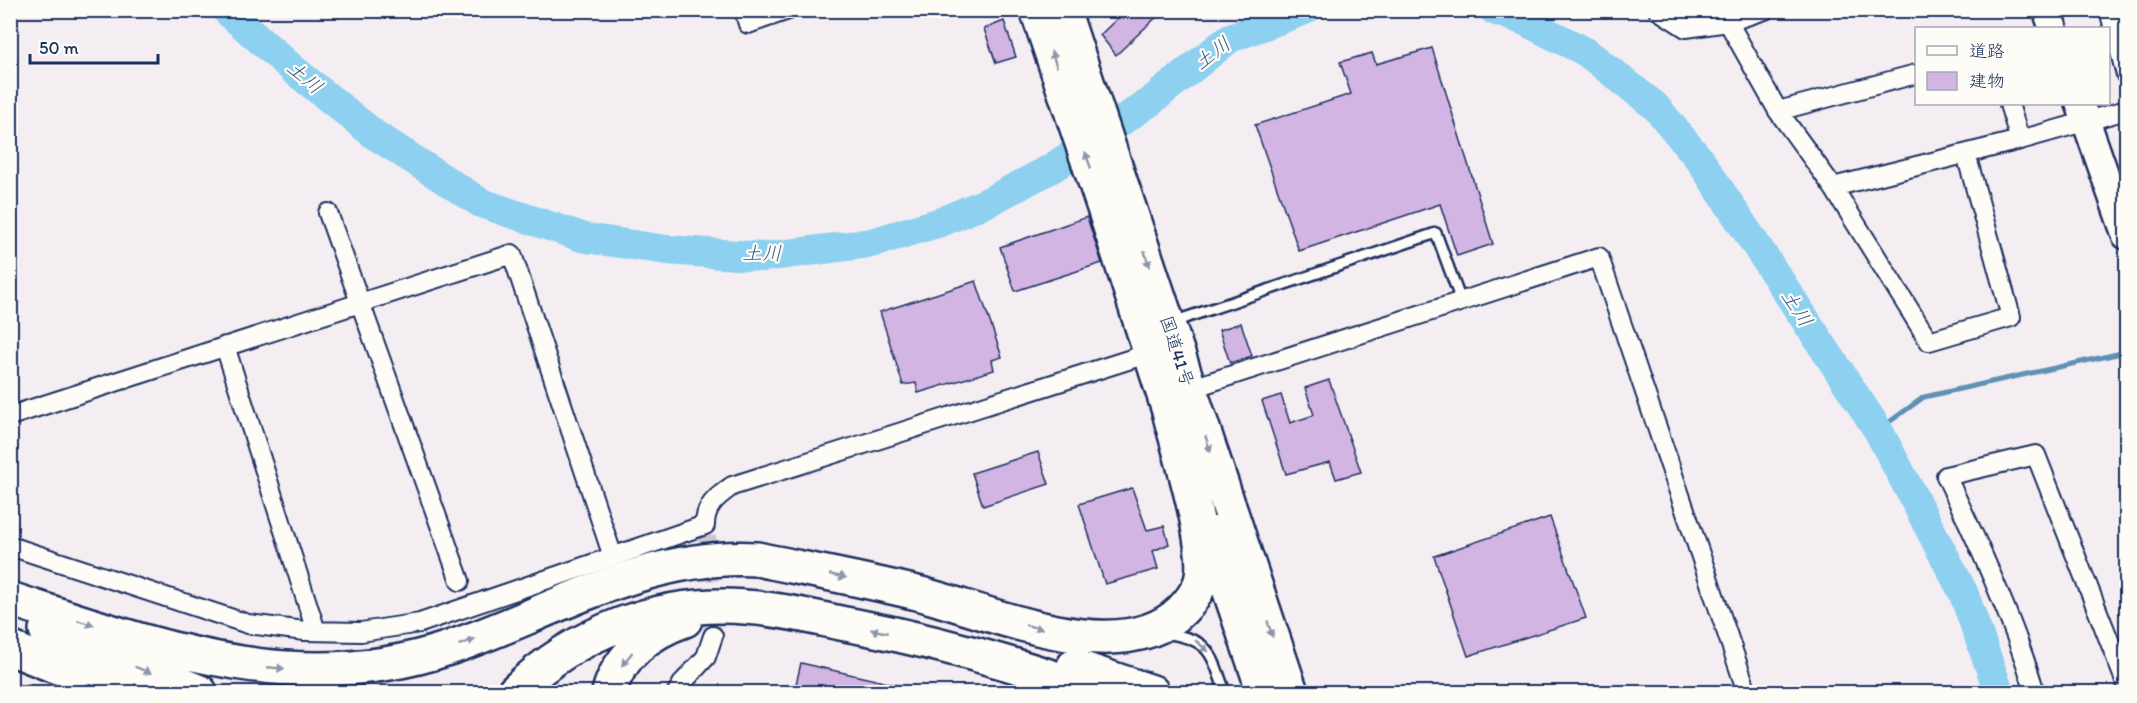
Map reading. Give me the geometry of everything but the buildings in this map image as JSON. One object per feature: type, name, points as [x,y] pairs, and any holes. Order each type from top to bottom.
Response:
[{"type":"highway","name":"国道41号","points":[[1037,10],[1082,105],[1117,207],[1168,323],[1291,693]]},
{"type":"highway","name":"国道41号","points":[[1063,10],[1082,105]]},
{"type":"highway","name":"国道41号","points":[[1117,207],[1150,353],[1264,693]]},
{"type":"highway","points":[[10,599],[186,652],[277,669],[319,670],[374,666],[448,649],[604,587],[681,564],[733,557],[757,559],[918,593],[1026,625],[1064,633],[1100,638],[1129,637],[1153,631],[1174,619],[1189,603],[1200,584],[1203,563],[1197,520],[1170,415]]},
{"type":"highway","points":[[488,693],[515,665],[541,645],[599,613],[641,596],[724,570],[752,565],[781,564]]},
{"type":"highway","points":[[918,593],[1038,654],[1152,693]]},
{"type":"highway","points":[[514,693],[534,673],[563,652],[597,634],[634,619],[706,606],[743,606],[776,610],[910,637],[1005,663],[1097,693]]},
{"type":"highway","points":[[609,693],[618,670],[632,651],[649,637],[669,626],[717,612],[746,609],[776,610]]},
{"type":"highway","points":[[10,616],[200,693]]},
{"type":"highway","points":[[910,637],[967,661],[1029,693]]},
{"type":"highway","points":[[10,648],[120,693]]},
{"type":"street","points":[[744,10],[748,24],[789,10]]},
{"type":"street","points":[[1658,10],[1686,28],[1728,22],[1765,10]]},
{"type":"street","points":[[2047,10],[2053,27]]},
{"type":"street","points":[[2109,10],[2127,75]]},
{"type":"street","points":[[1728,22],[1778,111],[1833,187],[1929,341],[2011,317],[1966,154]]},
{"type":"street","points":[[1778,111],[1915,75]]},
{"type":"street","points":[[2009,105],[2020,140]]},
{"type":"street","points":[[1833,187],[2020,140],[2083,112],[2127,110]]},
{"type":"street","points":[[2083,112],[2127,235]]},
{"type":"street","points":[[328,213],[460,581]]},
{"type":"street","points":[[10,416],[512,254],[613,557]]},
{"type":"street","points":[[1190,389],[1599,257],[1747,693]]},
{"type":"street","points":[[225,346],[316,631]]},
{"type":"street","points":[[10,546],[248,624],[361,633],[420,623],[613,557],[706,531],[705,516],[712,500],[732,486],[1150,353]]},
{"type":"street","points":[[2035,693],[2005,607],[1980,546],[1946,476],[2036,455],[2127,683]]},
{"type":"street","points":[[677,693],[684,681],[706,657],[713,636]]},
{"type":"lane","points":[[1168,323],[1436,233],[1461,301]]},
{"type":"lane","points":[[1153,631],[1183,635],[1206,647],[1212,656],[1225,693]]},
{"type":"waterway","name":"土川","points":[[226,10],[294,70],[375,135],[481,203],[585,238],[667,250],[764,257],[871,243],[941,222],[990,201],[1052,168],[1151,101],[1230,38],[1305,10]]},
{"type":"waterway","name":"土川","points":[[1494,10],[1523,20],[1586,52],[1655,106],[1700,160],[1878,430],[1963,592],[1999,692]]},
{"type":"waterway","points":[[1878,430],[1924,397],[2126,352]]},
{"type":"tunnel","points":[[707,536],[713,636]]}]
